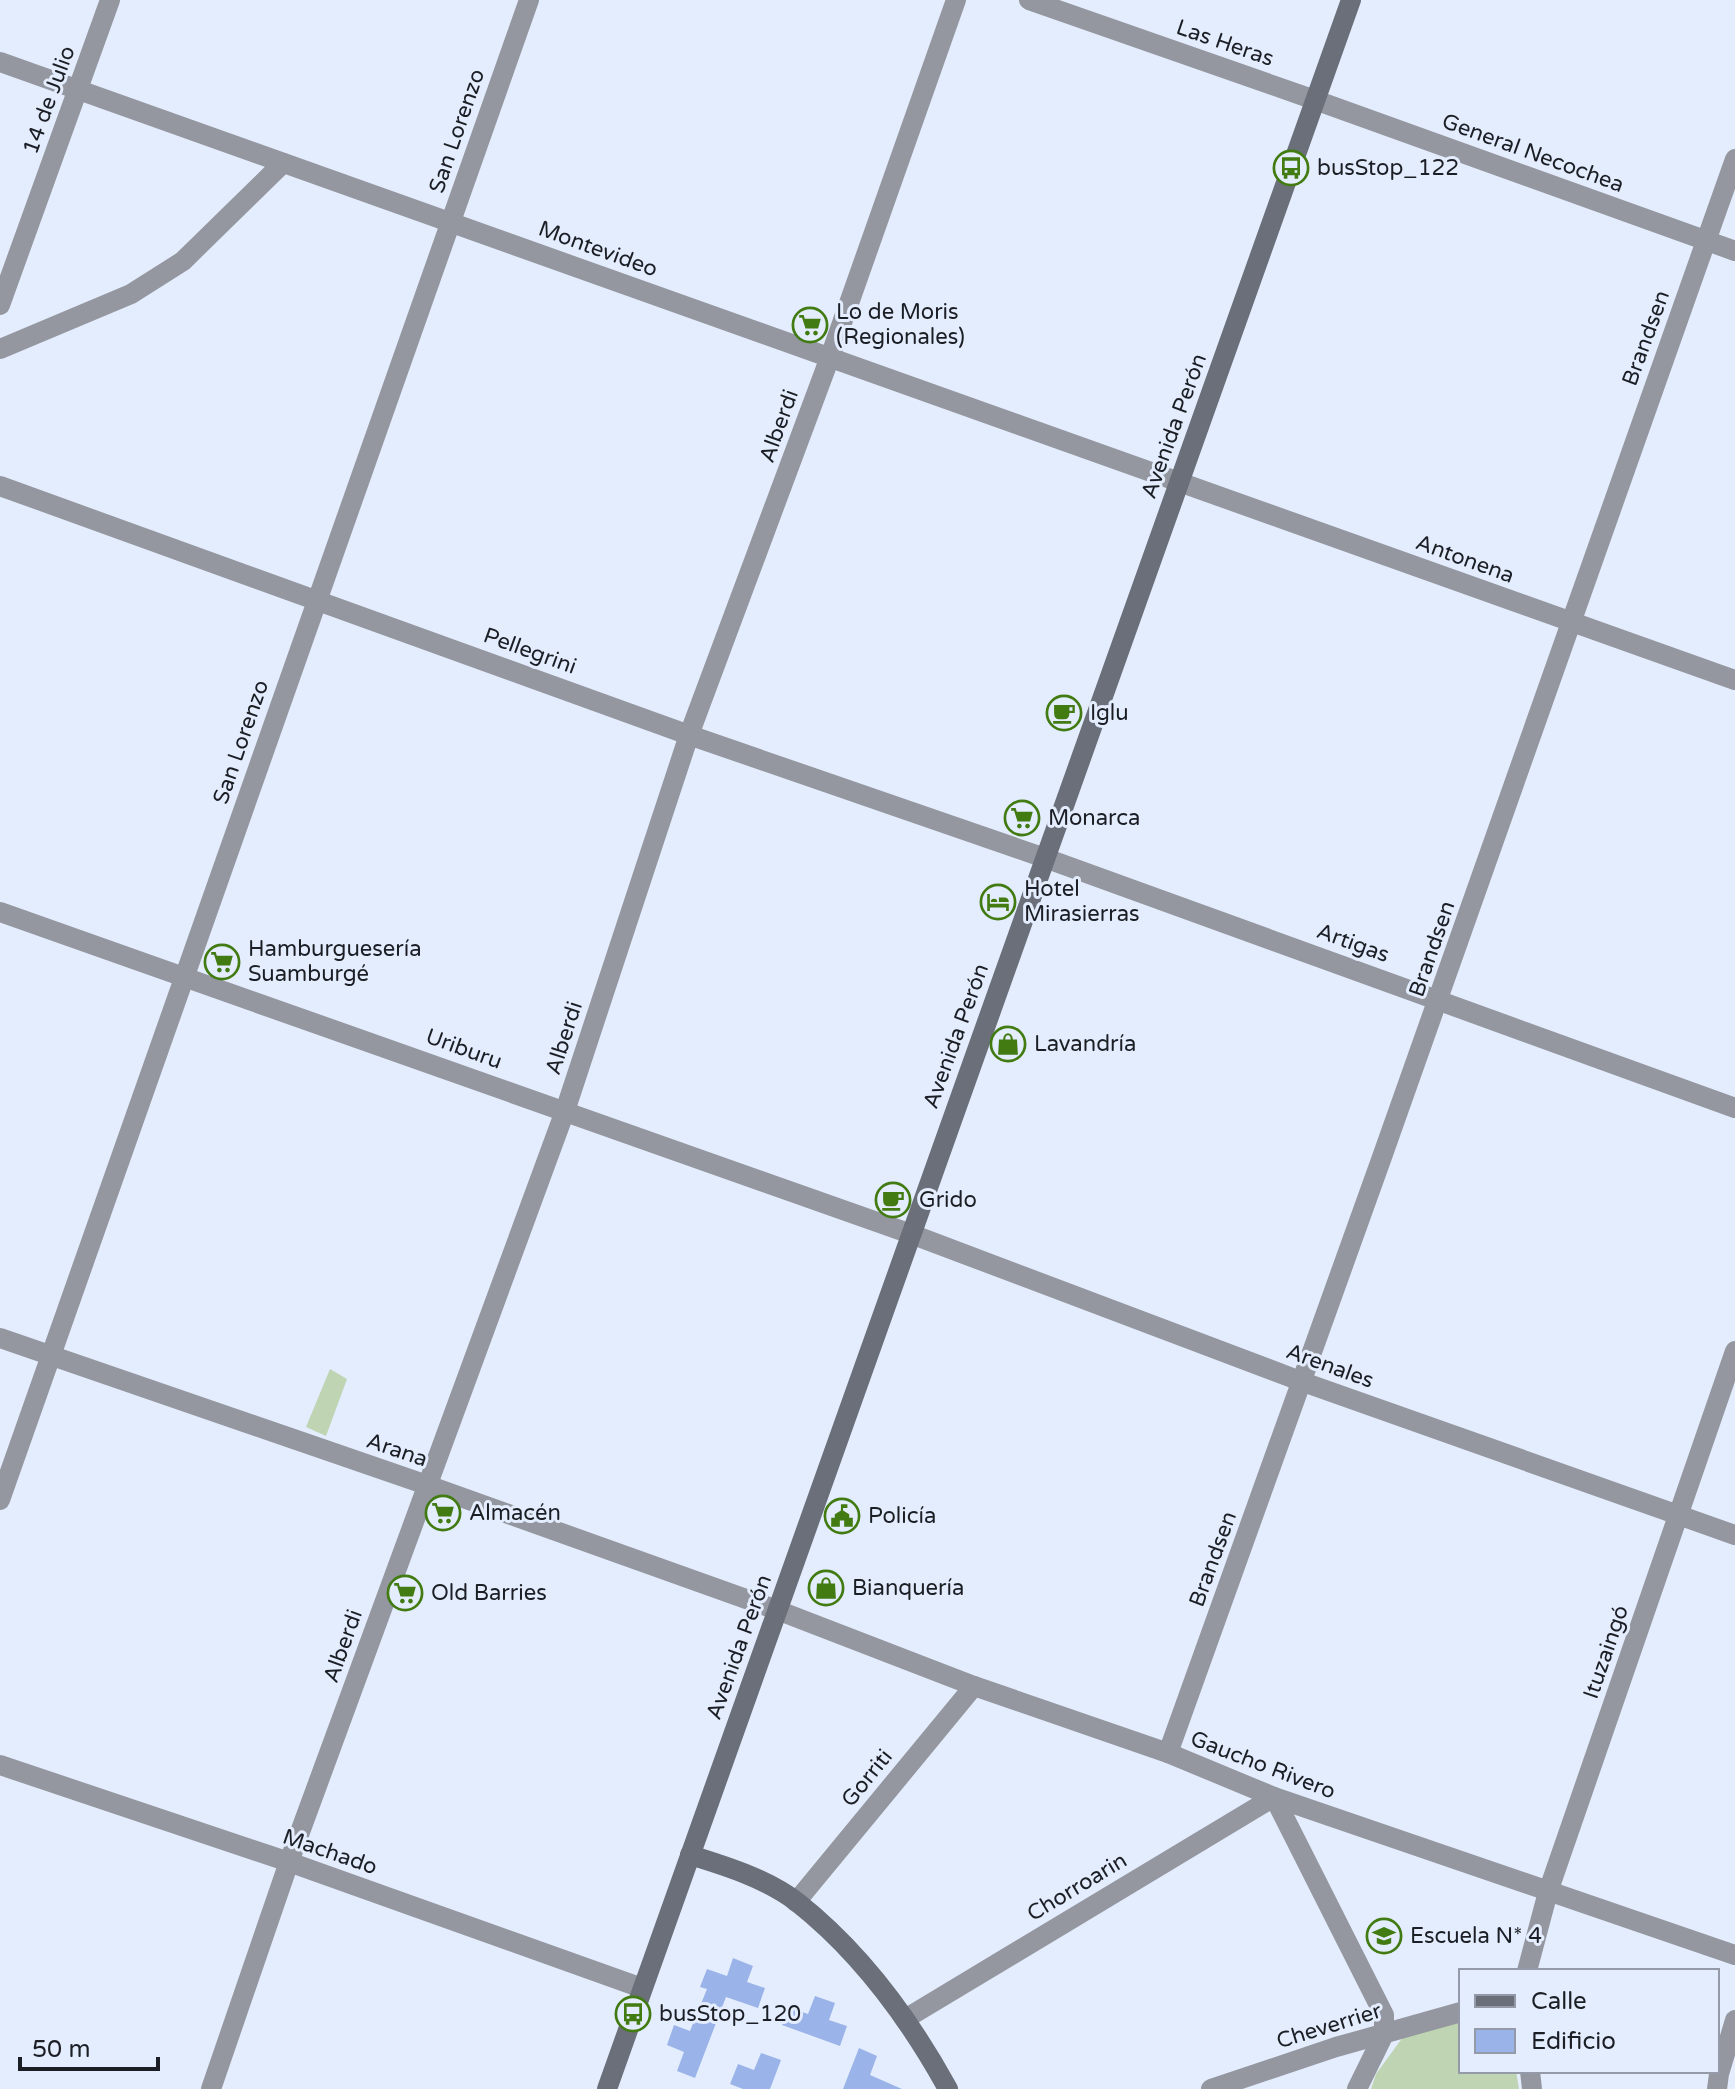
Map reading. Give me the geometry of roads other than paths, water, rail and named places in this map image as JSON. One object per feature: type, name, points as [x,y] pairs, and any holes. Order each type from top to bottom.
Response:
[{"type":"main road","name":"Avenida Perón","points":[[607,2089],[1351,0]]},
{"type":"main road","points":[[690,1855],[741,1872],[796,1902],[862,1967],[905,2019],[948,2089]]},
{"type":"street","name":"14 de Julio","points":[[0,305],[110,0]]},
{"type":"street","name":"San Lorenzo","points":[[0,1500],[529,0]]},
{"type":"street","name":"Alberdi","points":[[211,2089],[289,1862],[565,1111],[689,735],[830,357],[956,0]]},
{"type":"street","name":"Las Heras","points":[[1029,0],[1315,100]]},
{"type":"street","name":"Montevideo","points":[[0,62],[1179,482]]},
{"type":"street","name":"General Necochea","points":[[1315,100],[1735,251]]},
{"type":"street","name":"Brandsen","points":[[1168,1753],[1440,1000],[1570,622],[1735,159]]},
{"type":"street","points":[[0,349],[131,294],[183,261],[283,163]]},
{"type":"street","name":"Antonena","points":[[1179,482],[1735,680]]},
{"type":"street","name":"Pellegrini","points":[[0,486],[689,735],[1045,858]]},
{"type":"street","name":"Artigas","points":[[1045,858],[1735,1108]]},
{"type":"street","name":"Uriburu","points":[[0,912],[911,1234]]},
{"type":"street","name":"Arenales","points":[[911,1234],[1303,1382],[1735,1535]]},
{"type":"street","name":"Arana","points":[[0,1338],[777,1610]]},
{"type":"street","name":"Ituzaingó","points":[[1528,1969],[1548,1892],[1735,1351]]},
{"type":"street","name":"Gaucho Rivero","points":[[777,1610],[974,1686],[1168,1753],[1274,1797],[1735,1955]]},
{"type":"street","name":"Gorriti","points":[[796,1902],[974,1686]]},
{"type":"street","name":"Machado","points":[[0,1765],[289,1862],[642,1988]]},
{"type":"street","points":[[1274,1797],[1384,2015],[1384,2034],[1357,2089]]},
{"type":"street","name":"Chorroarin","points":[[905,2019],[1274,1797]]},
{"type":"street","name":"Cheverrier","points":[[1211,2089],[1336,2047],[1459,2013]]},
{"type":"street","points":[[1720,2079],[1735,2020]]},
{"type":"place","name":"busStop_122","points":[[1291,168]]},
{"type":"place","name":"Lo de Moris (Regionales)","points":[[810,325]]},
{"type":"place","name":"Iglu","points":[[1064,713]]},
{"type":"place","name":"Monarca","points":[[1022,818]]},
{"type":"place","name":"Hotel Mirasierras","points":[[998,902]]},
{"type":"place","name":"Hamburguesería Suamburgé","points":[[222,962]]},
{"type":"place","name":"Lavandría","points":[[1008,1044]]},
{"type":"place","name":"Grido","points":[[893,1200]]},
{"type":"place","name":"Almacén","points":[[443,1513]]},
{"type":"place","name":"Policía","points":[[842,1516]]},
{"type":"place","name":"Bianquería","points":[[826,1588]]},
{"type":"place","name":"Old Barries","points":[[405,1593]]},
{"type":"place","name":"Escuela N* 4","points":[[1384,1936]]},
{"type":"place","name":"busStop_120","points":[[633,2014]]}]
